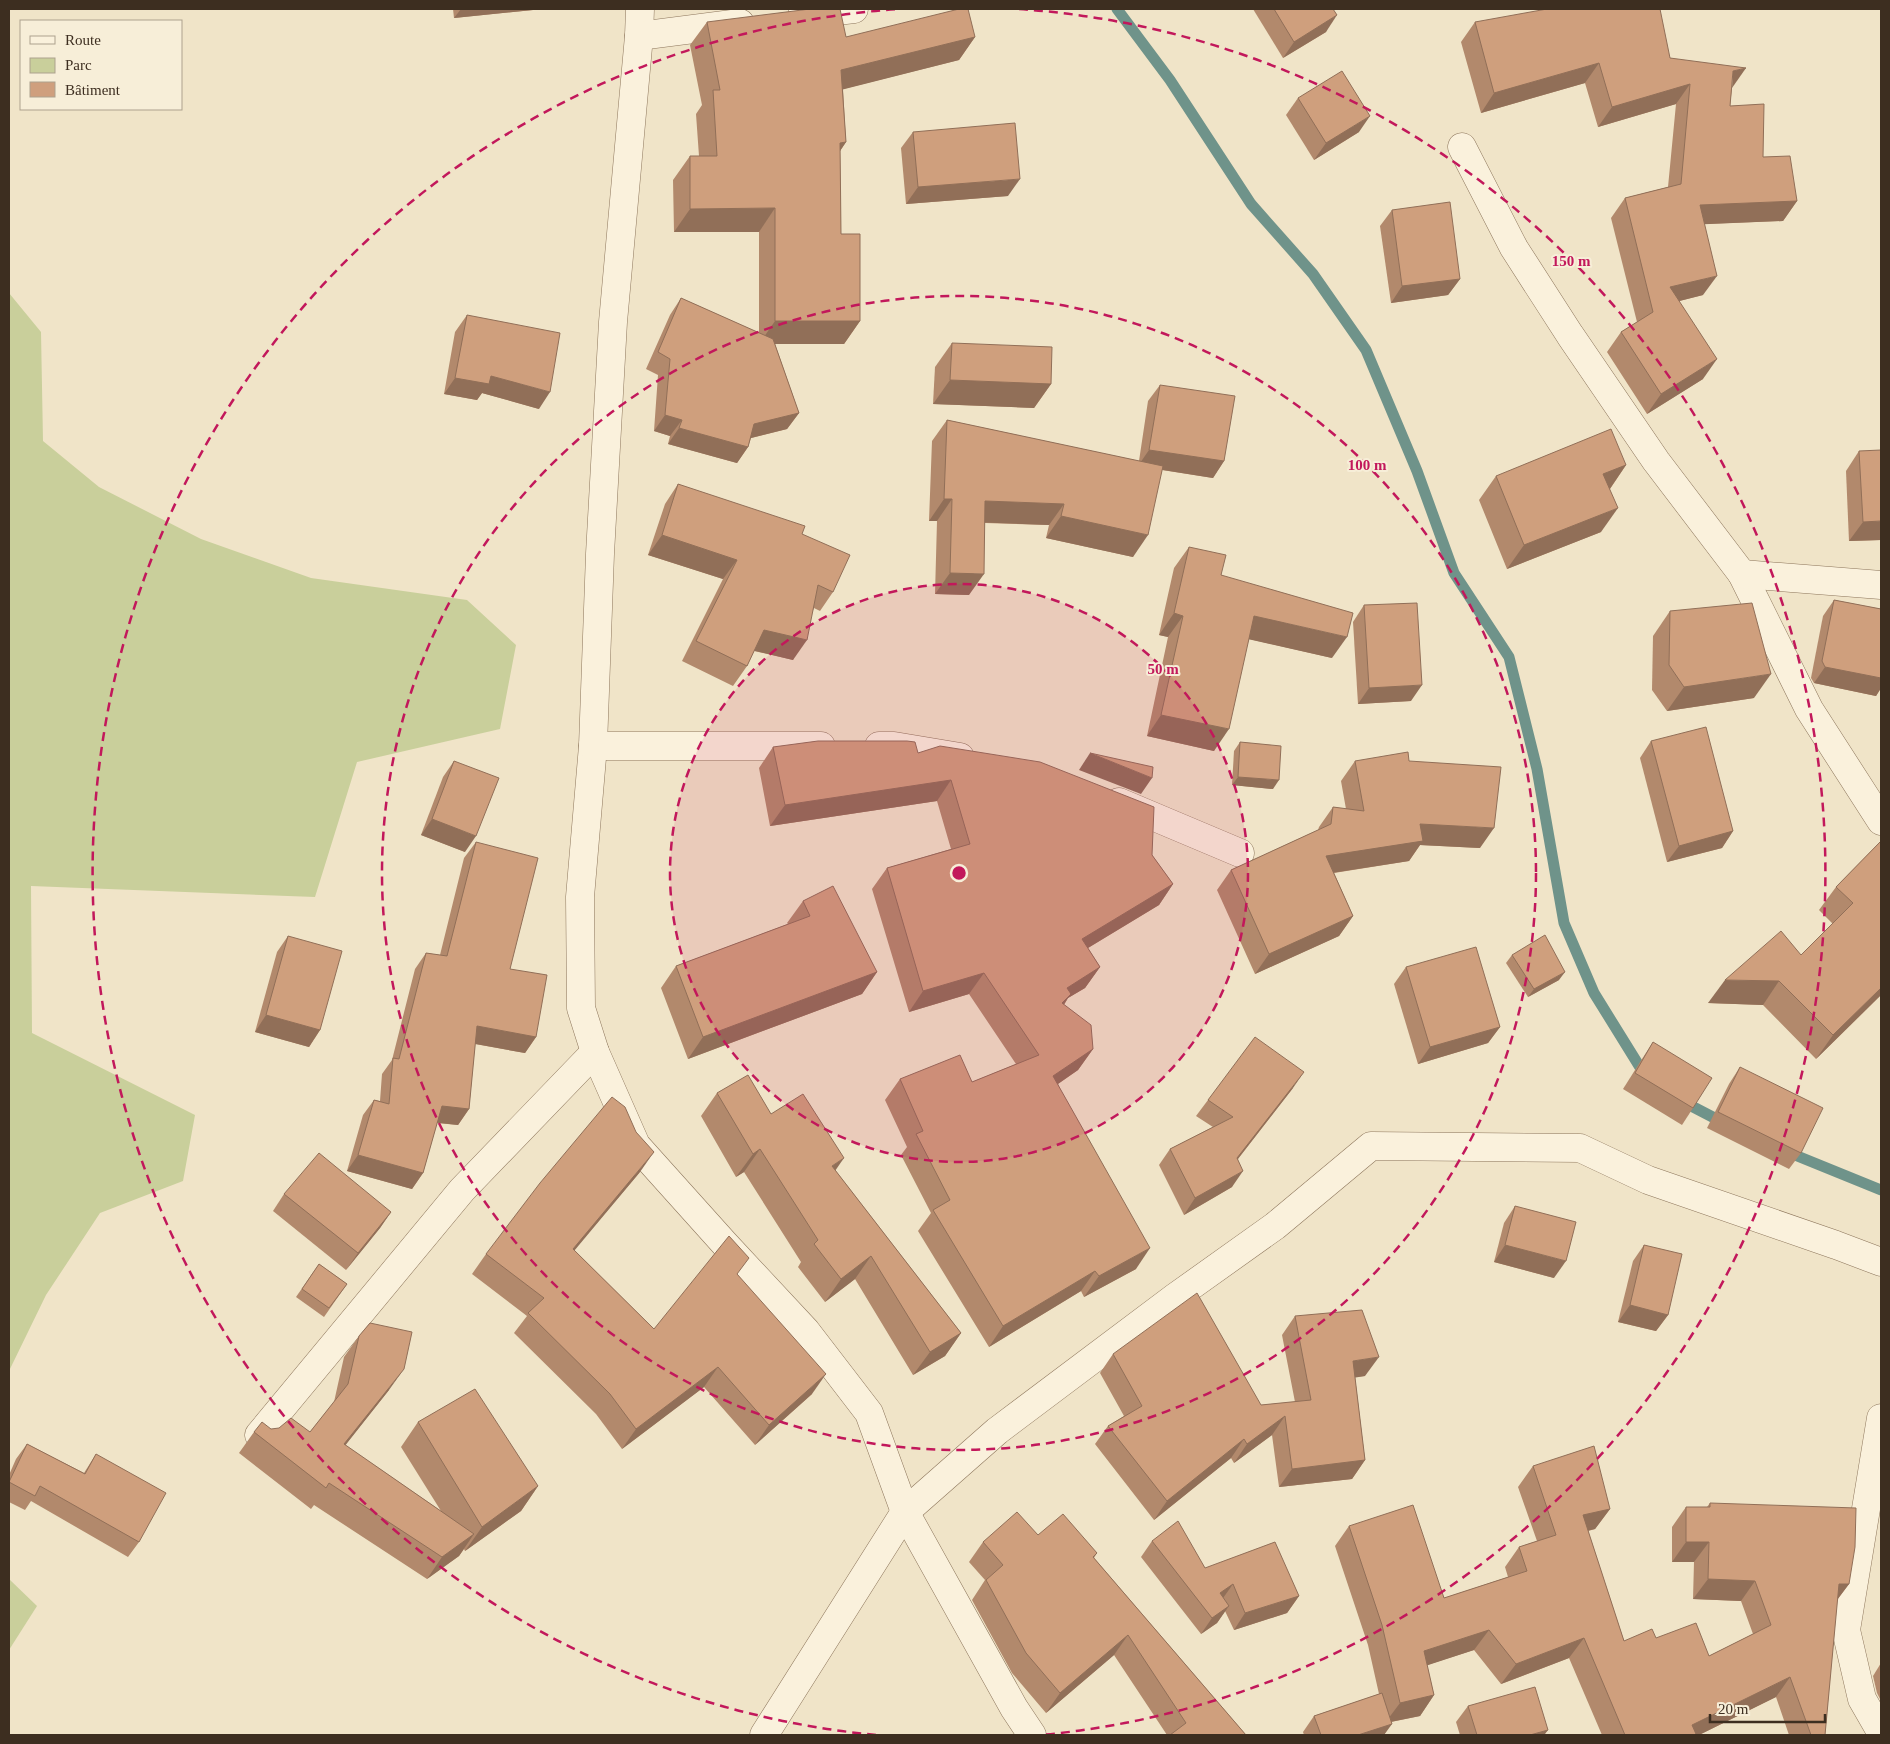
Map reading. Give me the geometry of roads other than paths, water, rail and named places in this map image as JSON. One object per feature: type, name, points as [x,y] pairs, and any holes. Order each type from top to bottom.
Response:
[{"type":"street","points":[[640,9],[613,322],[600,554],[593,746],[580,906],[581,1008],[595,1052],[636,1145],[806,1331],[869,1413],[905,1512],[1014,1708],[1032,1735]]},
{"type":"street","points":[[639,36],[854,9]]},
{"type":"street","points":[[1462,147],[1514,248],[1570,335],[1661,468],[1742,574],[1809,709],[1881,820]]},
{"type":"street","points":[[1742,574],[1881,585]]},
{"type":"street","points":[[593,746],[894,746],[981,760]]},
{"type":"street","points":[[1094,792],[1240,853]]},
{"type":"street","points":[[259,1435],[462,1190],[595,1052]]},
{"type":"street","points":[[764,1735],[905,1512],[997,1431],[1174,1298],[1274,1226],[1371,1146],[1580,1148],[1648,1180],[1881,1262]]},
{"type":"street","points":[[1881,1418],[1846,1630],[1862,1699],[1881,1732]]},
{"type":"waterway","points":[[1117,9],[1170,80],[1251,204],[1313,274],[1366,350],[1417,471],[1454,573],[1509,657],[1537,769],[1564,923],[1594,993],[1651,1085],[1726,1124]]},
{"type":"waterway","points":[[1785,1151],[1881,1190]]}]
